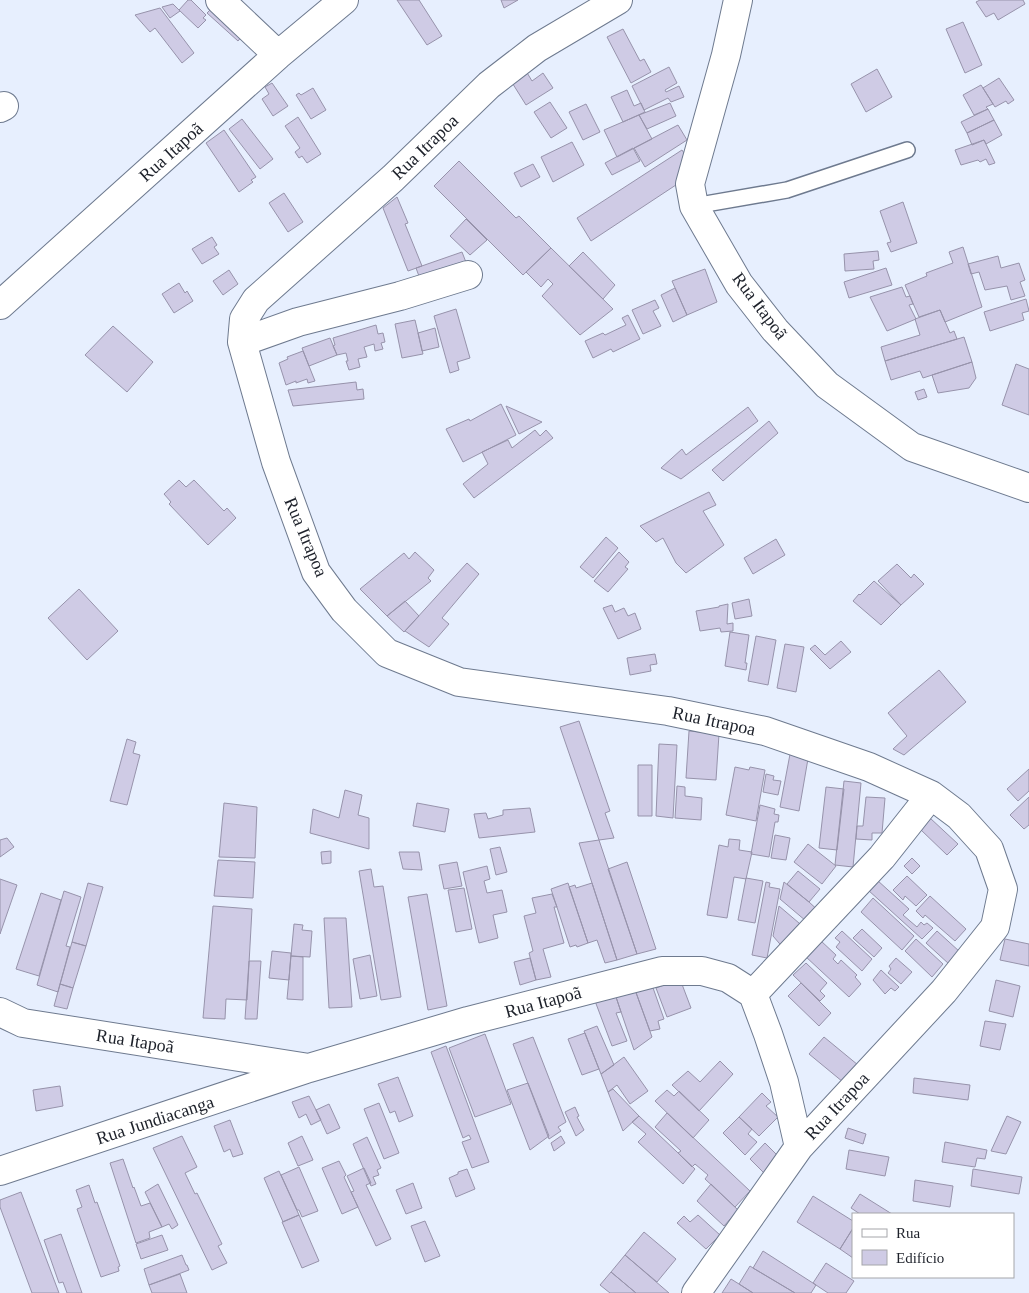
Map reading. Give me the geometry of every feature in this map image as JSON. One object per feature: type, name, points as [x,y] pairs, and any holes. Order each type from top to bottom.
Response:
[{"type":"street","points":[[220,0],[278,55]]},
{"type":"street","name":"Rua Itapoã","points":[[0,305],[278,55],[344,0]]},
{"type":"street","name":"Rua Itrapoa","points":[[618,0],[537,48],[489,85],[393,178],[256,300],[244,319],[242,342],[276,462],[316,572],[344,610],[387,654],[459,682],[668,711],[765,731],[869,767],[931,795],[959,816],[990,849],[1003,889],[995,927],[944,991],[799,1147]]},
{"type":"street","name":"Rua Itapoã","points":[[738,0],[726,56],[690,184],[694,206],[739,284],[775,330],[827,385],[912,446],[1029,488]]},
{"type":"street","points":[[242,342],[298,322],[400,296],[468,275]]},
{"type":"street","points":[[696,1293],[799,1147],[784,1082],[753,994],[882,857],[931,795]]},
{"type":"street","name":"Rua Itapoã","points":[[0,1012],[23,1023],[309,1068],[468,1021],[662,971],[702,971],[728,978],[753,994]]},
{"type":"street","name":"Rua Jundiacanga","points":[[0,1171],[309,1068]]},
{"type":"lane","points":[[694,206],[787,190],[907,150]]},
{"type":"building","points":[[188,0],[191,0],[206,15],[203,18],[206,20],[198,28],[179,10]]},
{"type":"building","points":[[397,0],[419,0],[442,36],[427,45]]},
{"type":"building","points":[[501,0],[518,0],[504,8]]},
{"type":"building","points":[[980,0],[1023,0],[1025,4],[998,20],[994,13],[986,17],[976,2]]},
{"type":"building","points":[[218,2],[248,29],[238,41],[207,13]]},
{"type":"building","points":[[173,4],[180,11],[170,18],[162,7]]},
{"type":"building","points":[[160,8],[194,53],[182,63],[155,28],[150,32],[135,15]]},
{"type":"building","points":[[963,22],[982,65],[965,73],[946,29]]},
{"type":"building","points":[[623,29],[640,61],[644,59],[651,72],[631,83],[607,37]]},
{"type":"building","points":[[669,67],[677,83],[665,90],[666,92],[679,86],[684,97],[671,102],[668,98],[644,110],[632,86]]},
{"type":"building","points":[[877,69],[892,97],[866,112],[851,84]]},
{"type":"building","points":[[526,71],[532,81],[543,73],[553,88],[526,105],[511,81]]},
{"type":"building","points":[[999,78],[1014,100],[1008,104],[1006,101],[995,107],[983,88]]},
{"type":"building","points":[[272,83],[288,106],[273,116],[262,99],[269,94],[265,87]]},
{"type":"building","points":[[981,85],[993,104],[986,107],[988,109],[974,115],[963,95]]},
{"type":"building","points":[[313,88],[326,110],[311,119],[296,95],[299,93],[301,95]]},
{"type":"building","points":[[627,90],[634,106],[641,103],[645,112],[623,122],[611,97]]},
{"type":"building","points":[[550,102],[567,128],[551,138],[534,112]]},
{"type":"building","points":[[670,103],[676,116],[647,129],[639,115]]},
{"type":"building","points":[[586,104],[600,132],[583,140],[569,112]]},
{"type":"building","points":[[988,109],[994,120],[967,133],[961,122]]},
{"type":"building","points":[[639,115],[652,139],[617,157],[604,130]]},
{"type":"building","points":[[298,117],[321,154],[307,163],[302,156],[299,158],[295,152],[300,148],[285,126]]},
{"type":"building","points":[[242,119],[273,159],[260,169],[229,129]]},
{"type":"building","points":[[994,120],[1002,135],[986,144],[984,140],[972,145],[967,133]]},
{"type":"building","points":[[678,125],[687,140],[645,167],[634,148]]},
{"type":"building","points":[[224,130],[256,177],[251,180],[253,182],[239,192],[206,143]]},
{"type":"building","points":[[984,140],[995,163],[989,165],[986,159],[980,162],[978,160],[961,165],[955,150]]},
{"type":"building","points":[[572,142],[584,165],[553,182],[541,157]]},
{"type":"building","points":[[633,148],[640,161],[612,175],[605,163]]},
{"type":"building","points":[[682,150],[694,168],[685,179],[591,241],[577,218]]},
{"type":"building","points":[[459,161],[516,218],[519,216],[551,248],[523,275],[434,186]]},
{"type":"building","points":[[533,164],[540,177],[521,187],[514,173]]},
{"type":"building","points":[[284,193],[303,222],[288,232],[269,203]]},
{"type":"building","points":[[397,197],[408,223],[405,224],[422,266],[408,271],[383,208]]},
{"type":"building","points":[[903,202],[917,243],[891,252],[887,243],[891,242],[880,211]]},
{"type":"building","points":[[466,219],[487,240],[470,255],[450,236]]},
{"type":"building","points":[[212,237],[217,245],[214,247],[219,254],[202,264],[192,249]]},
{"type":"building","points":[[963,247],[982,307],[945,322],[940,310],[919,317],[905,285],[927,276],[926,273],[953,263],[949,252]]},
{"type":"building","points":[[551,248],[613,309],[580,335],[542,296],[553,284],[548,279],[541,287],[526,272]]},
{"type":"building","points":[[878,251],[879,260],[873,261],[874,269],[845,271],[844,254]]},
{"type":"building","points":[[462,252],[469,270],[423,287],[416,268]]},
{"type":"building","points":[[583,252],[615,285],[603,299],[569,266]]},
{"type":"building","points":[[998,256],[1001,268],[1019,263],[1025,280],[1020,282],[1025,296],[1011,300],[1007,286],[985,290],[979,272],[971,274],[968,264]]},
{"type":"building","points":[[886,268],[892,285],[849,298],[844,282]]},
{"type":"building","points":[[705,269],[717,302],[687,315],[672,281]]},
{"type":"building","points":[[229,270],[238,284],[223,295],[213,281]]},
{"type":"building","points":[[179,283],[193,301],[174,313],[162,294]]},
{"type":"building","points":[[902,287],[906,297],[910,296],[913,304],[909,305],[916,319],[887,331],[870,297]]},
{"type":"building","points":[[675,288],[687,315],[673,322],[661,295]]},
{"type":"building","points":[[1026,299],[1029,311],[1022,313],[1024,320],[990,331],[984,312]]},
{"type":"building","points":[[655,300],[659,308],[653,311],[661,326],[643,334],[632,310]]},
{"type":"building","points":[[456,309],[470,358],[457,362],[459,370],[450,373],[434,316]]},
{"type":"building","points":[[940,310],[950,333],[954,331],[957,339],[885,361],[881,347],[920,335],[915,319]]},
{"type":"building","points":[[628,315],[640,339],[613,352],[611,349],[593,358],[585,341],[603,333],[605,335],[626,325],[622,318]]},
{"type":"building","points":[[415,320],[423,354],[402,358],[395,324]]},
{"type":"building","points":[[376,325],[378,334],[383,333],[385,342],[381,343],[383,349],[375,351],[374,344],[364,347],[367,357],[358,359],[360,367],[349,370],[346,353],[337,355],[333,346],[335,345],[333,338]]},
{"type":"building","points":[[113,326],[153,362],[127,392],[85,355]]},
{"type":"building","points":[[435,328],[439,347],[422,351],[418,333]]},
{"type":"building","points":[[964,337],[972,362],[923,378],[920,371],[891,380],[885,361]]},
{"type":"building","points":[[330,338],[337,355],[309,366],[302,348]]},
{"type":"building","points":[[303,351],[315,381],[308,383],[307,379],[286,385],[279,363],[288,359],[287,357]]},
{"type":"building","points":[[972,362],[976,378],[969,388],[938,393],[932,375]]},
{"type":"building","points":[[1016,364],[1029,369],[1029,415],[1002,405]]},
{"type":"building","points":[[356,382],[357,390],[363,389],[364,399],[293,406],[288,390]]},
{"type":"building","points":[[924,389],[927,397],[918,400],[915,392]]},
{"type":"building","points":[[501,404],[516,435],[463,462],[446,429],[469,419],[470,421]]},
{"type":"building","points":[[506,406],[542,422],[519,434]]},
{"type":"building","points":[[748,407],[758,421],[681,479],[661,468],[682,449],[686,455]]},
{"type":"building","points":[[769,421],[778,433],[723,481],[712,470]]},
{"type":"building","points":[[535,430],[540,436],[546,430],[553,438],[474,498],[463,484],[488,464],[482,452],[508,440],[512,448]]},
{"type":"building","points":[[179,480],[186,487],[194,480],[224,511],[227,508],[236,518],[208,545],[169,504],[171,502],[164,494]]},
{"type":"building","points":[[709,492],[716,505],[703,511],[724,545],[686,573],[676,563],[663,538],[656,542],[640,526]]},
{"type":"building","points":[[606,537],[618,548],[593,578],[580,567]]},
{"type":"building","points":[[776,539],[785,555],[753,574],[744,558]]},
{"type":"building","points":[[415,552],[434,570],[428,578],[431,581],[387,616],[360,589],[404,553],[409,559]]},
{"type":"building","points":[[619,552],[629,562],[625,567],[628,569],[608,592],[594,581]]},
{"type":"building","points":[[467,563],[479,574],[442,618],[449,624],[429,647],[405,631]]},
{"type":"building","points":[[897,564],[911,578],[914,574],[924,584],[901,605],[878,581]]},
{"type":"building","points":[[874,581],[901,605],[881,625],[853,601]]},
{"type":"building","points":[[79,589],[118,631],[87,660],[48,618]]},
{"type":"building","points":[[749,599],[752,616],[735,619],[732,603]]},
{"type":"building","points":[[405,601],[419,616],[404,632],[387,616]]},
{"type":"building","points":[[728,604],[727,624],[733,623],[733,631],[721,632],[720,628],[700,631],[696,611]]},
{"type":"building","points":[[612,605],[615,612],[624,608],[628,616],[635,613],[641,629],[618,639],[603,608]]},
{"type":"building","points":[[730,632],[749,635],[745,663],[747,663],[746,670],[725,666]]},
{"type":"building","points":[[756,636],[776,640],[768,685],[748,681]]},
{"type":"building","points":[[841,641],[851,652],[830,669],[810,649],[815,645],[825,655]]},
{"type":"building","points":[[785,644],[804,647],[796,692],[777,688]]},
{"type":"building","points":[[655,654],[657,664],[650,665],[651,671],[630,675],[627,658]]},
{"type":"building","points":[[939,670],[966,702],[904,755],[893,749],[907,736],[888,713]]},
{"type":"building","points":[[579,721],[610,811],[605,813],[614,838],[599,840],[560,727]]},
{"type":"building","points":[[689,731],[719,734],[716,780],[686,778]]},
{"type":"building","points":[[127,739],[136,742],[133,753],[140,755],[127,805],[110,801]]},
{"type":"building","points":[[659,744],[677,745],[673,818],[656,816]]},
{"type":"building","points":[[791,749],[809,753],[799,811],[780,807]]},
{"type":"building","points":[[638,765],[652,765],[652,816],[638,816]]},
{"type":"building","points":[[735,767],[749,770],[750,767],[765,770],[756,821],[726,815]]},
{"type":"building","points":[[1029,769],[1029,791],[1018,801],[1007,789]]},
{"type":"building","points":[[766,774],[774,776],[773,780],[781,781],[778,795],[763,792]]},
{"type":"building","points":[[844,781],[861,783],[853,867],[835,865]]},
{"type":"building","points":[[677,786],[685,787],[685,796],[702,798],[701,820],[675,818]]},
{"type":"building","points":[[826,787],[844,789],[837,850],[819,848]]},
{"type":"building","points":[[345,790],[362,795],[358,815],[369,818],[369,849],[310,833],[313,809],[339,818]]},
{"type":"building","points":[[866,797],[885,798],[882,833],[872,833],[872,840],[856,839],[857,826],[863,826]]},
{"type":"building","points":[[1029,797],[1029,825],[1024,829],[1010,815]]},
{"type":"building","points":[[224,803],[257,807],[255,858],[219,857]]},
{"type":"building","points":[[417,803],[449,809],[445,832],[413,826]]},
{"type":"building","points":[[760,805],[775,809],[774,814],[779,815],[778,822],[775,822],[769,857],[751,854]]},
{"type":"building","points":[[530,808],[535,832],[479,838],[474,814],[486,813],[488,819],[503,815],[503,810]]},
{"type":"building","points":[[930,818],[958,844],[947,855],[920,829]]},
{"type":"building","points":[[775,835],[790,838],[786,860],[771,858]]},
{"type":"building","points":[[7,838],[14,847],[0,857],[0,840]]},
{"type":"building","points":[[729,839],[740,840],[739,850],[752,852],[746,879],[734,877],[727,918],[707,915],[719,845],[728,847]]},
{"type":"building","points":[[599,840],[637,954],[617,960],[579,843]]},
{"type":"building","points":[[808,844],[836,866],[822,884],[794,862]]},
{"type":"building","points":[[500,847],[507,872],[496,875],[490,849]]},
{"type":"building","points":[[331,851],[331,863],[322,864],[321,852]]},
{"type":"building","points":[[399,852],[419,852],[422,870],[403,869]]},
{"type":"building","points":[[912,858],[920,866],[912,874],[904,866]]},
{"type":"building","points":[[218,860],[255,862],[253,898],[214,896]]},
{"type":"building","points":[[457,862],[462,886],[444,889],[439,865]]},
{"type":"building","points":[[627,862],[656,949],[637,954],[608,869]]},
{"type":"building","points":[[487,866],[490,879],[484,881],[487,893],[502,890],[507,912],[493,915],[498,938],[479,943],[463,872]]},
{"type":"building","points":[[371,869],[374,887],[383,886],[401,997],[381,1000],[359,871]]},
{"type":"building","points":[[798,871],[820,889],[809,902],[787,884]]},
{"type":"building","points":[[907,876],[927,895],[916,906],[905,896],[903,900],[893,890]]},
{"type":"building","points":[[746,878],[763,881],[755,923],[738,920]]},
{"type":"building","points":[[0,879],[17,885],[0,934]]},
{"type":"building","points":[[877,880],[909,909],[903,915],[917,927],[921,922],[924,925],[927,923],[933,928],[922,939],[868,890]]},
{"type":"building","points":[[766,882],[770,883],[769,887],[780,889],[767,958],[752,955]]},
{"type":"building","points":[[784,882],[821,913],[806,921],[780,899]]},
{"type":"building","points":[[88,883],[103,887],[86,946],[72,942]]},
{"type":"building","points":[[568,883],[588,943],[577,947],[576,945],[570,947],[551,889]]},
{"type":"building","points":[[592,883],[617,960],[605,963],[597,940],[588,943],[569,887],[575,885],[576,888]]},
{"type":"building","points":[[464,888],[472,929],[456,932],[448,890]]},
{"type":"building","points":[[64,891],[81,897],[66,946],[70,947],[58,992],[37,985]]},
{"type":"building","points":[[41,893],[61,900],[39,976],[16,969]]},
{"type":"building","points":[[427,894],[447,1006],[428,1010],[408,897]]},
{"type":"building","points":[[552,894],[557,907],[554,907],[564,943],[543,949],[551,977],[536,980],[529,953],[533,951],[524,916],[536,913],[532,898]]},
{"type":"building","points":[[930,896],[966,929],[955,941],[925,915],[923,918],[916,911]]},
{"type":"building","points":[[873,898],[914,936],[902,950],[861,912]]},
{"type":"building","points":[[213,906],[252,909],[247,1000],[226,999],[225,1019],[203,1018]]},
{"type":"building","points":[[779,906],[806,929],[785,950],[773,936]]},
{"type":"building","points":[[324,918],[346,918],[352,1007],[329,1008]]},
{"type":"building","points":[[294,924],[303,925],[302,930],[312,931],[310,957],[291,956]]},
{"type":"building","points":[[862,929],[882,948],[874,957],[853,938]]},
{"type":"building","points":[[842,931],[872,959],[862,971],[836,947],[840,942],[835,938]]},
{"type":"building","points":[[937,931],[960,952],[949,964],[926,943]]},
{"type":"building","points":[[916,939],[943,964],[932,977],[905,951]]},
{"type":"building","points":[[1005,939],[1029,944],[1029,966],[1000,960]]},
{"type":"building","points":[[820,940],[836,955],[833,959],[838,964],[841,960],[857,975],[855,977],[861,984],[849,997],[805,956]]},
{"type":"building","points":[[72,942],[86,946],[73,988],[60,984]]},
{"type":"building","points":[[272,951],[291,953],[289,980],[269,978]]},
{"type":"building","points":[[370,955],[377,996],[360,999],[353,959]]},
{"type":"building","points":[[291,956],[303,957],[303,1000],[287,999]]},
{"type":"building","points":[[530,958],[536,980],[520,985],[514,962]]},
{"type":"building","points":[[896,958],[912,972],[901,984],[888,973],[891,969],[889,966]]},
{"type":"building","points":[[249,961],[261,961],[257,1019],[245,1019]]},
{"type":"building","points":[[806,963],[827,983],[820,991],[825,996],[820,1001],[793,975]]},
{"type":"building","points":[[881,970],[899,987],[895,991],[891,988],[885,994],[873,980]]},
{"type":"building","points":[[680,979],[691,1008],[667,1017],[656,988]]},
{"type":"building","points":[[996,980],[1020,986],[1013,1017],[989,1011]]},
{"type":"building","points":[[801,983],[831,1013],[819,1026],[788,996]]},
{"type":"building","points":[[60,984],[73,988],[67,1009],[54,1006]]},
{"type":"building","points":[[652,985],[664,1019],[658,1021],[660,1029],[650,1031],[634,987]]},
{"type":"building","points":[[634,987],[652,1037],[634,1050],[615,994]]},
{"type":"building","points":[[615,994],[621,1012],[616,1013],[627,1041],[612,1046],[595,1001]]},
{"type":"building","points":[[985,1021],[1006,1024],[1000,1050],[980,1046]]},
{"type":"building","points":[[597,1026],[614,1065],[601,1074],[584,1031]]},
{"type":"building","points":[[585,1033],[599,1069],[582,1075],[568,1039]]},
{"type":"building","points":[[485,1034],[511,1104],[475,1117],[449,1048]]},
{"type":"building","points":[[533,1037],[566,1122],[558,1127],[561,1131],[549,1139],[513,1044]]},
{"type":"building","points":[[824,1037],[858,1065],[843,1082],[809,1054]]},
{"type":"building","points":[[446,1046],[489,1162],[472,1168],[462,1142],[471,1139],[469,1135],[463,1138],[431,1052]]},
{"type":"building","points":[[624,1057],[648,1091],[630,1104],[617,1085],[608,1092],[601,1074]]},
{"type":"building","points":[[720,1061],[733,1074],[699,1111],[672,1085],[688,1071],[700,1082]]},
{"type":"building","points":[[398,1077],[413,1116],[399,1122],[395,1111],[390,1113],[378,1084]]},
{"type":"building","points":[[914,1078],[970,1085],[968,1100],[913,1093]]},
{"type":"building","points":[[528,1083],[549,1136],[530,1150],[507,1090]]},
{"type":"building","points":[[60,1086],[63,1106],[36,1111],[33,1090]]},
{"type":"building","points":[[613,1089],[639,1116],[623,1131],[608,1092]]},
{"type":"building","points":[[667,1090],[674,1096],[679,1091],[709,1120],[693,1138],[655,1101]]},
{"type":"building","points":[[762,1093],[771,1102],[766,1106],[778,1117],[759,1136],[739,1117]]},
{"type":"building","points":[[309,1096],[321,1120],[311,1125],[306,1114],[299,1118],[292,1102]]},
{"type":"building","points":[[379,1103],[399,1153],[384,1159],[364,1109]]},
{"type":"building","points":[[329,1104],[340,1128],[327,1134],[316,1110]]},
{"type":"building","points":[[575,1107],[579,1116],[577,1117],[584,1130],[576,1136],[565,1112]]},
{"type":"building","points":[[667,1113],[750,1191],[735,1207],[705,1179],[708,1175],[695,1164],[692,1167],[678,1153],[681,1151],[655,1127]]},
{"type":"building","points":[[639,1116],[695,1169],[683,1184],[638,1142],[646,1134],[632,1122]]},
{"type":"building","points":[[1007,1116],[1021,1122],[1006,1154],[991,1151]]},
{"type":"building","points":[[739,1117],[752,1129],[748,1134],[757,1142],[745,1155],[723,1133]]},
{"type":"building","points":[[230,1120],[243,1154],[233,1157],[230,1149],[224,1152],[214,1126]]},
{"type":"building","points":[[848,1128],[866,1134],[863,1144],[845,1138]]},
{"type":"building","points":[[182,1136],[197,1167],[185,1173],[222,1244],[218,1246],[227,1263],[212,1270],[153,1148]]},
{"type":"building","points":[[302,1136],[313,1160],[298,1166],[288,1143]]},
{"type":"building","points":[[561,1136],[565,1143],[554,1151],[551,1143]]},
{"type":"building","points":[[367,1137],[381,1168],[377,1170],[379,1175],[373,1177],[376,1184],[371,1186],[353,1144]]},
{"type":"building","points":[[945,1142],[987,1150],[985,1159],[977,1158],[975,1167],[942,1162]]},
{"type":"building","points":[[765,1143],[779,1157],[764,1173],[750,1159]]},
{"type":"building","points":[[849,1150],[889,1157],[885,1176],[846,1169]]},
{"type":"building","points":[[123,1159],[141,1206],[150,1203],[162,1227],[149,1232],[150,1238],[136,1243],[110,1163]]},
{"type":"building","points":[[339,1161],[358,1207],[342,1214],[322,1168]]},
{"type":"building","points":[[299,1167],[318,1211],[302,1217],[281,1175]]},
{"type":"building","points":[[364,1168],[371,1183],[366,1185],[391,1239],[376,1246],[351,1192],[354,1191],[347,1176]]},
{"type":"building","points":[[467,1169],[475,1189],[456,1197],[449,1178]]},
{"type":"building","points":[[973,1169],[1022,1177],[1019,1194],[971,1186]]},
{"type":"building","points":[[279,1171],[299,1215],[283,1222],[264,1178]]},
{"type":"building","points":[[915,1180],[953,1186],[950,1207],[913,1201]]},
{"type":"building","points":[[413,1183],[422,1208],[406,1214],[396,1190]]},
{"type":"building","points":[[158,1184],[178,1225],[172,1229],[169,1224],[162,1227],[145,1192]]},
{"type":"building","points":[[711,1184],[738,1210],[724,1226],[697,1201]]},
{"type":"building","points":[[89,1185],[120,1266],[118,1267],[119,1271],[101,1277],[77,1209],[82,1207],[76,1190]]},
{"type":"building","points":[[21,1192],[59,1293],[32,1293],[0,1207],[0,1200]]},
{"type":"building","points":[[860,1194],[890,1213],[858,1213],[851,1208]]},
{"type":"building","points":[[813,1196],[852,1220],[852,1230],[840,1249],[797,1222]]},
{"type":"building","points":[[299,1215],[319,1261],[302,1268],[282,1222]]},
{"type":"building","points":[[698,1215],[720,1235],[706,1249],[677,1223],[684,1216],[690,1222]]},
{"type":"building","points":[[425,1221],[440,1256],[425,1262],[411,1226]]},
{"type":"building","points":[[852,1230],[852,1257],[840,1249]]},
{"type":"building","points":[[644,1232],[676,1259],[657,1282],[625,1255]]},
{"type":"building","points":[[61,1234],[82,1293],[67,1293],[63,1282],[59,1283],[44,1240]]},
{"type":"building","points":[[162,1235],[168,1250],[141,1259],[136,1244]]},
{"type":"building","points":[[763,1251],[816,1285],[811,1293],[795,1293],[753,1268]]},
{"type":"building","points":[[182,1255],[189,1270],[149,1285],[144,1269]]},
{"type":"building","points":[[625,1255],[669,1293],[636,1293],[611,1272]]},
{"type":"building","points":[[826,1263],[854,1281],[846,1293],[828,1293],[813,1283]]},
{"type":"building","points":[[750,1266],[795,1293],[753,1293],[739,1284]]},
{"type":"building","points":[[611,1272],[636,1293],[610,1293],[600,1285]]},
{"type":"building","points":[[180,1274],[187,1293],[152,1293],[149,1285]]},
{"type":"building","points":[[731,1279],[739,1284],[753,1293],[722,1293]]}]
